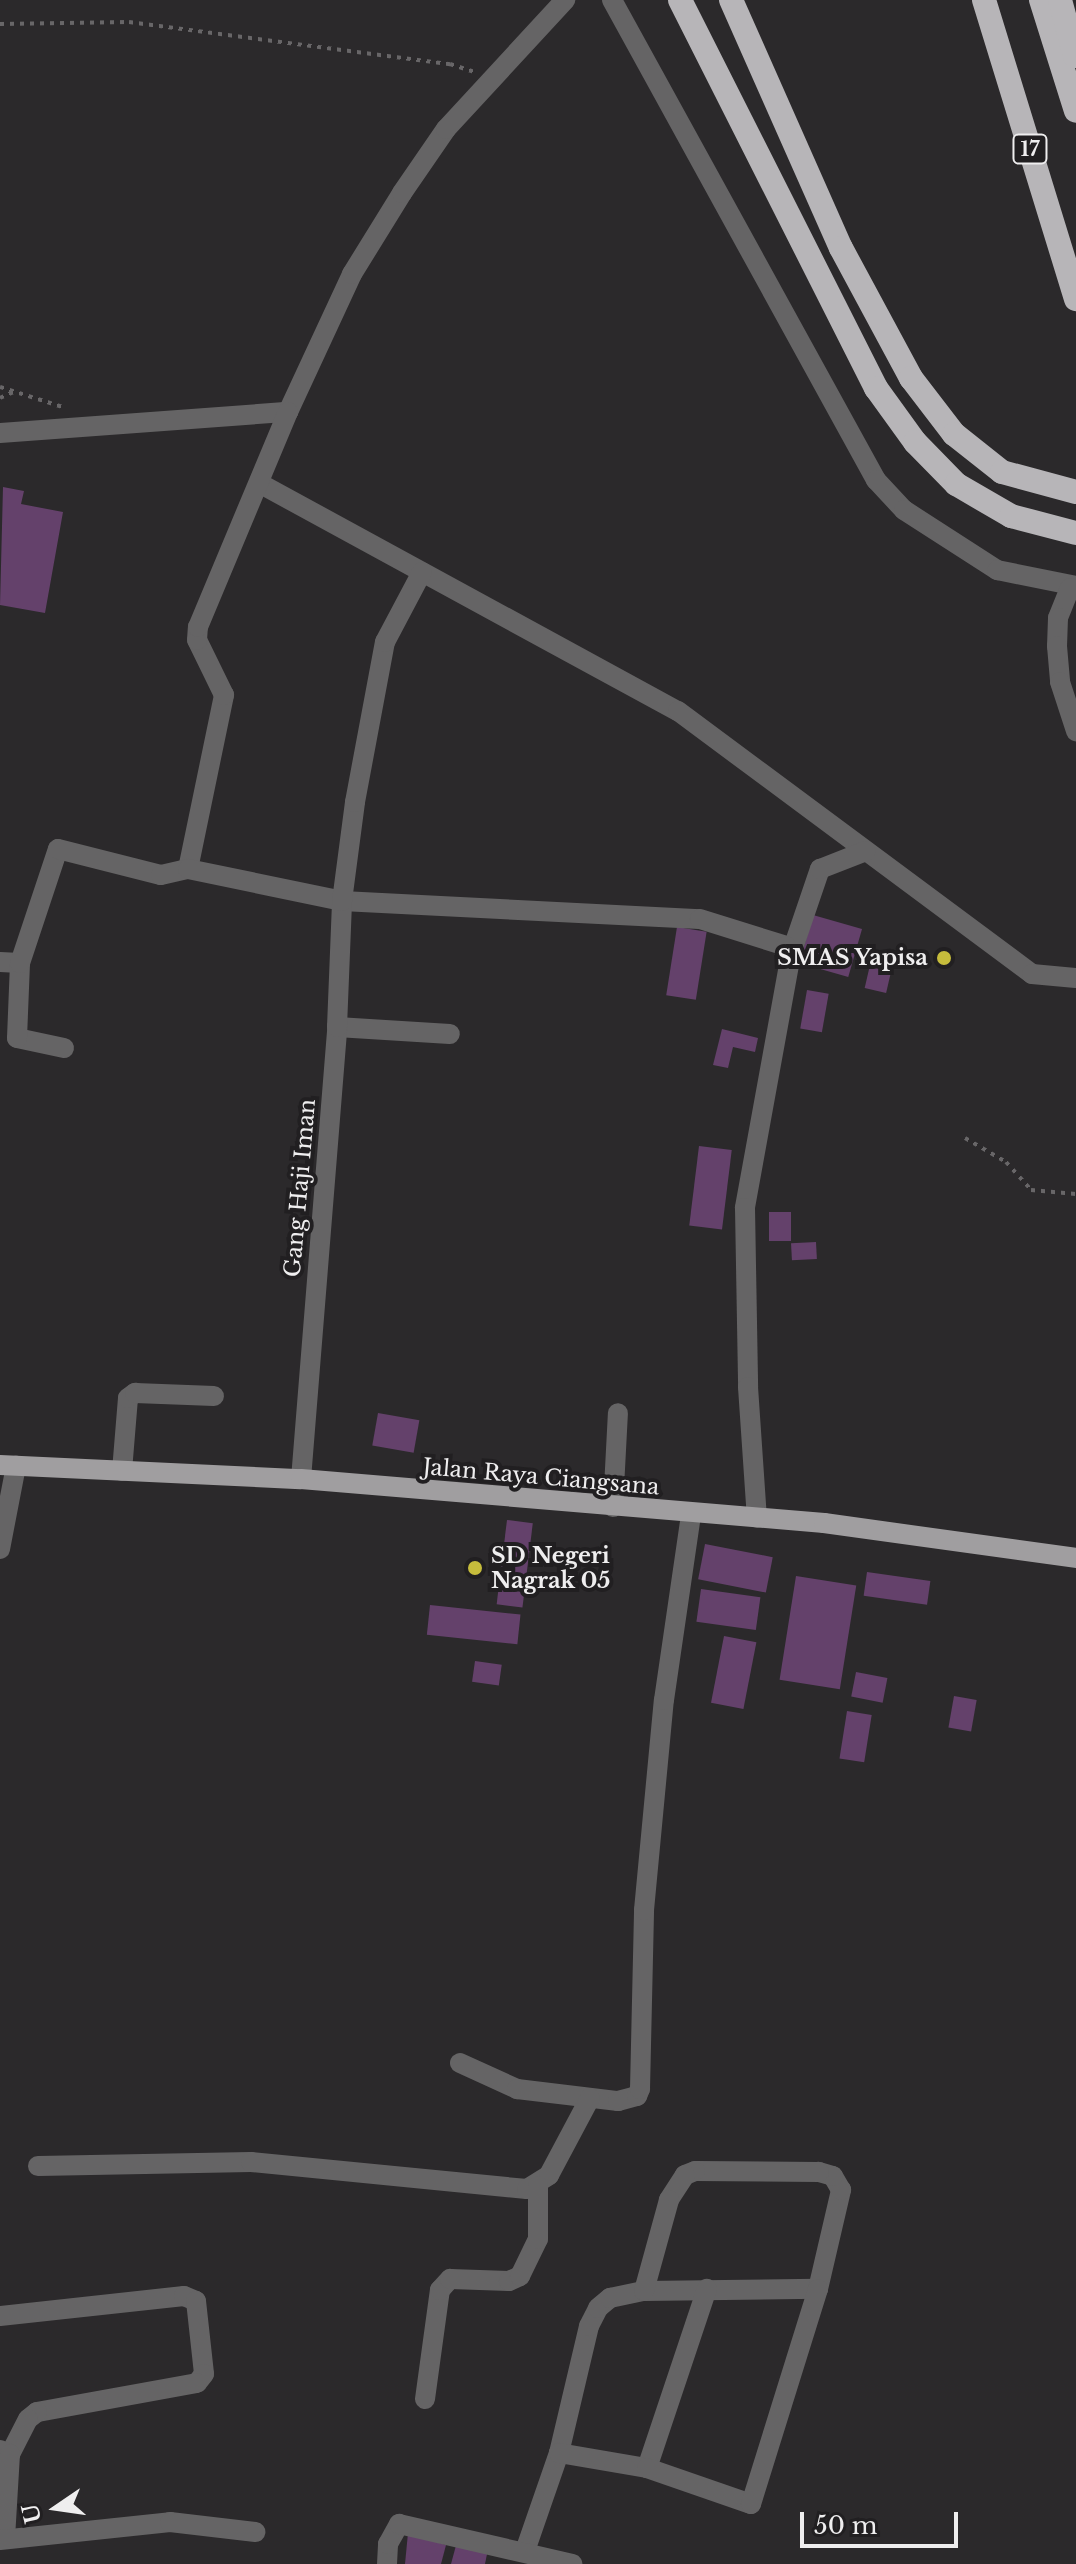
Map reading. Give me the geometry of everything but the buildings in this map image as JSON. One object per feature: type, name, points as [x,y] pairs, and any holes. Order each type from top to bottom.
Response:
[{"type":"highway","points":[[680,0],[876,388],[915,442],[956,484],[1011,516],[1076,533]]},
{"type":"highway","points":[[731,0],[841,248],[911,378],[954,434],[1002,472],[1076,492]]},
{"type":"highway","name":"17","points":[[984,0],[1076,299]]},
{"type":"highway","points":[[1041,0],[1076,111]]},
{"type":"highway","points":[[1060,0],[1076,60]]},
{"type":"main road","name":"Jalan Raya Ciangsana","points":[[8,1466],[301,1479],[757,1518],[931,1535],[1076,1558]]},
{"type":"street","points":[[188,869],[224,695],[197,634],[288,412],[352,274],[446,129],[565,0]]},
{"type":"street","points":[[612,0],[876,480],[904,510],[997,570],[1073,587],[1058,618],[1057,646],[1060,682],[1076,731]]},
{"type":"street","points":[[0,433],[288,412]]},
{"type":"street","points":[[259,483],[678,711],[1032,974],[1076,978]]},
{"type":"street","name":"Gang Haji Iman","points":[[301,1479],[337,1027],[342,901],[368,712],[385,642],[422,572]]},
{"type":"street","points":[[64,1048],[17,1038],[10,962],[58,849],[161,875],[188,869],[342,901],[646,912],[700,919],[786,946],[791,954]]},
{"type":"street","points":[[757,1518],[747,1372],[745,1208],[791,954],[820,869],[866,851]]},
{"type":"street","points":[[337,1027],[450,1034]]},
{"type":"street","points":[[122,1471],[128,1398],[135,1393],[214,1396]]},
{"type":"street","points":[[613,1507],[618,1413]]},
{"type":"street","points":[[0,1549],[8,1466]]},
{"type":"street","points":[[460,2063],[517,2089],[630,2100],[640,2089],[644,1910],[664,1700],[691,1514]]},
{"type":"street","points":[[425,2399],[440,2290],[450,2279],[509,2281],[520,2276],[538,2239],[538,2186],[590,2098]]},
{"type":"street","points":[[38,2166],[237,2161],[527,2189],[538,2186]]},
{"type":"street","points":[[559,2453],[647,2468],[746,2505],[754,2500],[818,2289],[841,2190],[833,2176],[819,2172],[695,2171],[678,2182],[669,2200],[644,2291]]},
{"type":"street","points":[[647,2468],[707,2289]]},
{"type":"street","points":[[525,2551],[559,2453],[589,2326],[598,2308],[610,2298],[644,2291],[818,2289]]},
{"type":"street","points":[[0,2316],[184,2296],[196,2301],[204,2374],[197,2383],[37,2412],[28,2419],[5,2452],[3,2539],[170,2522],[255,2532]]},
{"type":"street","points":[[387,2564],[388,2544],[399,2524],[572,2564]]},
{"type":"path","points":[[0,24],[129,22],[450,64],[492,77]]},
{"type":"path","points":[[0,398],[17,390]]},
{"type":"path","points":[[965,1138],[1006,1162],[1031,1190],[1076,1194]]},
{"type":"place","name":"SMAS Yapisa","points":[[944,958]]},
{"type":"place","name":"SD Negeri Nagrak 05","points":[[475,1568]]}]
